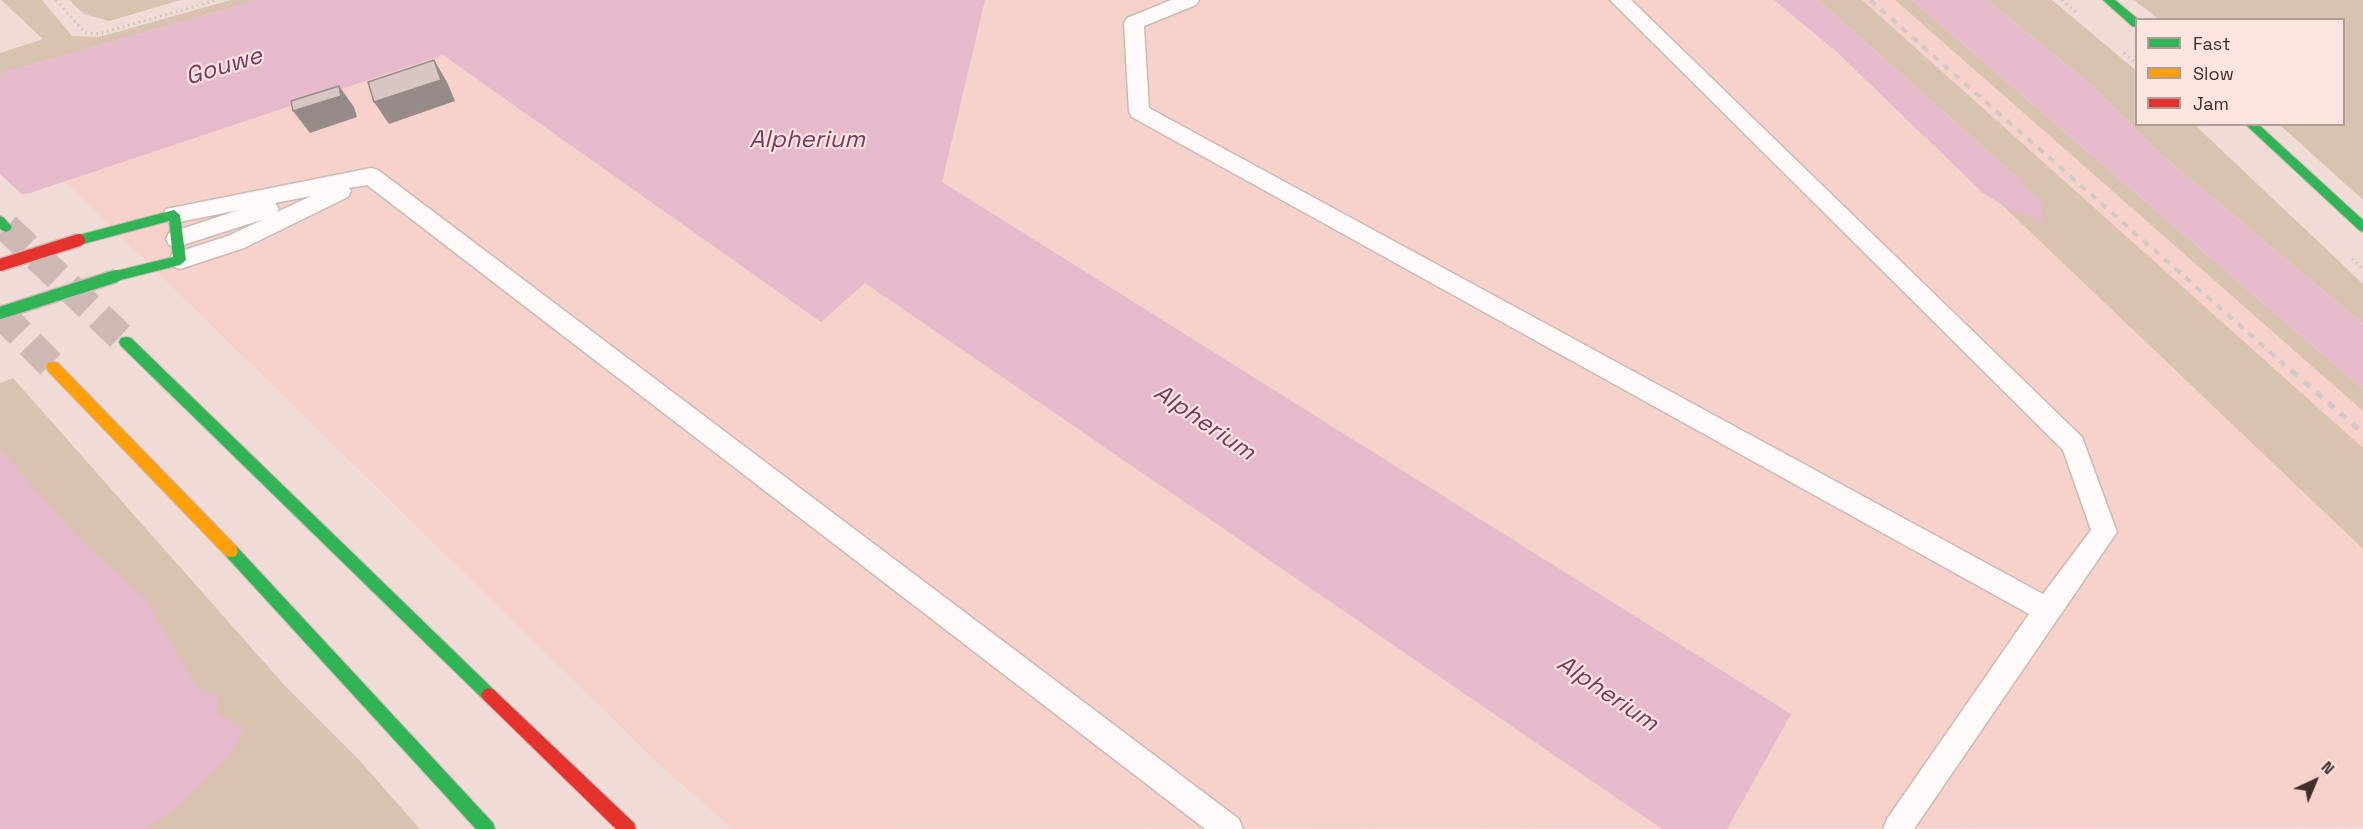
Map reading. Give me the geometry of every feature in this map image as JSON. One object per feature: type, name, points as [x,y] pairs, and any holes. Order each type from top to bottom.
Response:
[{"type":"main road","points":[[2108,0],[2135,22]]},
{"type":"main road","points":[[2252,126],[2363,227]]},
{"type":"main road","points":[[0,265],[78,240],[174,215],[180,260],[116,276],[0,314]]},
{"type":"main road","points":[[126,342],[628,829]]},
{"type":"main road","points":[[53,367],[243,564],[487,829]]},
{"type":"lane","points":[[1189,0],[1134,23],[1139,112],[2047,610]]},
{"type":"lane","points":[[1620,0],[2073,444],[2104,532],[2047,610],[1897,829]]},
{"type":"lane","points":[[177,239],[371,176]]},
{"type":"lane","points":[[180,260],[236,242],[371,176]]},
{"type":"lane","points":[[174,215],[371,176],[1229,829]]},
{"type":"path","points":[[56,0],[84,32],[98,34],[217,0]]},
{"type":"shaded area","points":[[1,0],[42,0],[72,36],[99,37],[231,0],[258,0],[0,74],[0,53],[43,39]]},
{"type":"shaded area","points":[[69,0],[181,0],[109,21],[84,14]]},
{"type":"shaded area","name":"Alpherium","points":[[596,0],[1774,0],[1838,53],[1983,193],[2001,204],[2363,549],[2363,827],[733,829],[662,767],[49,166]]},
{"type":"shaded area","points":[[1818,0],[1862,0],[2363,448],[2363,549],[2001,204],[2042,220],[2019,179]]},
{"type":"shaded area","points":[[1862,0],[1895,0],[2363,411],[2363,448]]},
{"type":"shaded area","points":[[1895,0],[1912,0],[2363,389],[2363,411]]},
{"type":"shaded area","points":[[1987,0],[2052,0],[2133,68],[2135,71],[2135,126],[2196,126],[2363,284],[2363,324],[2164,157],[2097,90]]},
{"type":"shaded area","points":[[2134,0],[2363,0],[2363,200],[2281,126],[2345,126],[2345,18],[2158,18]]},
{"type":"shaded area","points":[[13,378],[286,687],[360,761],[420,829],[0,829],[0,383]]},
{"type":"water","name":"Alpherium","points":[[258,0],[985,0],[942,182],[1791,714],[1727,829],[1662,829],[865,283],[821,322],[443,55],[33,192],[0,200],[0,74]]},
{"type":"water","points":[[1774,0],[1818,0],[2019,179],[2042,204],[2043,221],[2011,210],[1983,193],[1838,53]]},
{"type":"water","points":[[1912,0],[1987,0],[2097,90],[2164,157],[2363,324],[2363,389]]},
{"type":"water","points":[[0,449],[82,542],[144,597],[199,690],[218,696],[217,713],[245,729],[226,760],[175,809],[145,829],[0,829]]},
{"type":"pier","points":[[0,174],[25,197],[0,203]]},
{"type":"building","points":[[434,60],[441,80],[374,102],[368,82]]},
{"type":"building","points":[[339,86],[341,96],[293,111],[291,101]]},
{"type":"tunnel","points":[[6,227],[126,342]]},
{"type":"tunnel","points":[[0,313],[53,367]]},
{"type":"railway","points":[[1870,0],[2294,373]]},
{"type":"railway","points":[[2292,371],[2363,433]]},
{"type":"traffic: fast","points":[[2108,0],[2135,22]]},
{"type":"traffic: fast","points":[[2252,126],[2363,227]]},
{"type":"traffic: fast","points":[[79,240],[174,215],[180,260],[116,276]]},
{"type":"traffic: fast","points":[[0,221],[6,227]]},
{"type":"traffic: fast","points":[[0,313],[116,276]]},
{"type":"traffic: fast","points":[[126,342],[489,695]]},
{"type":"traffic: fast","points":[[231,551],[487,829]]},
{"type":"traffic: slow","points":[[53,367],[231,551]]},
{"type":"traffic: jam","points":[[0,265],[79,240]]},
{"type":"traffic: jam","points":[[489,695],[628,829]]},
{"type":"water label","name":"Gouwe","points":[[224,67]]}]
